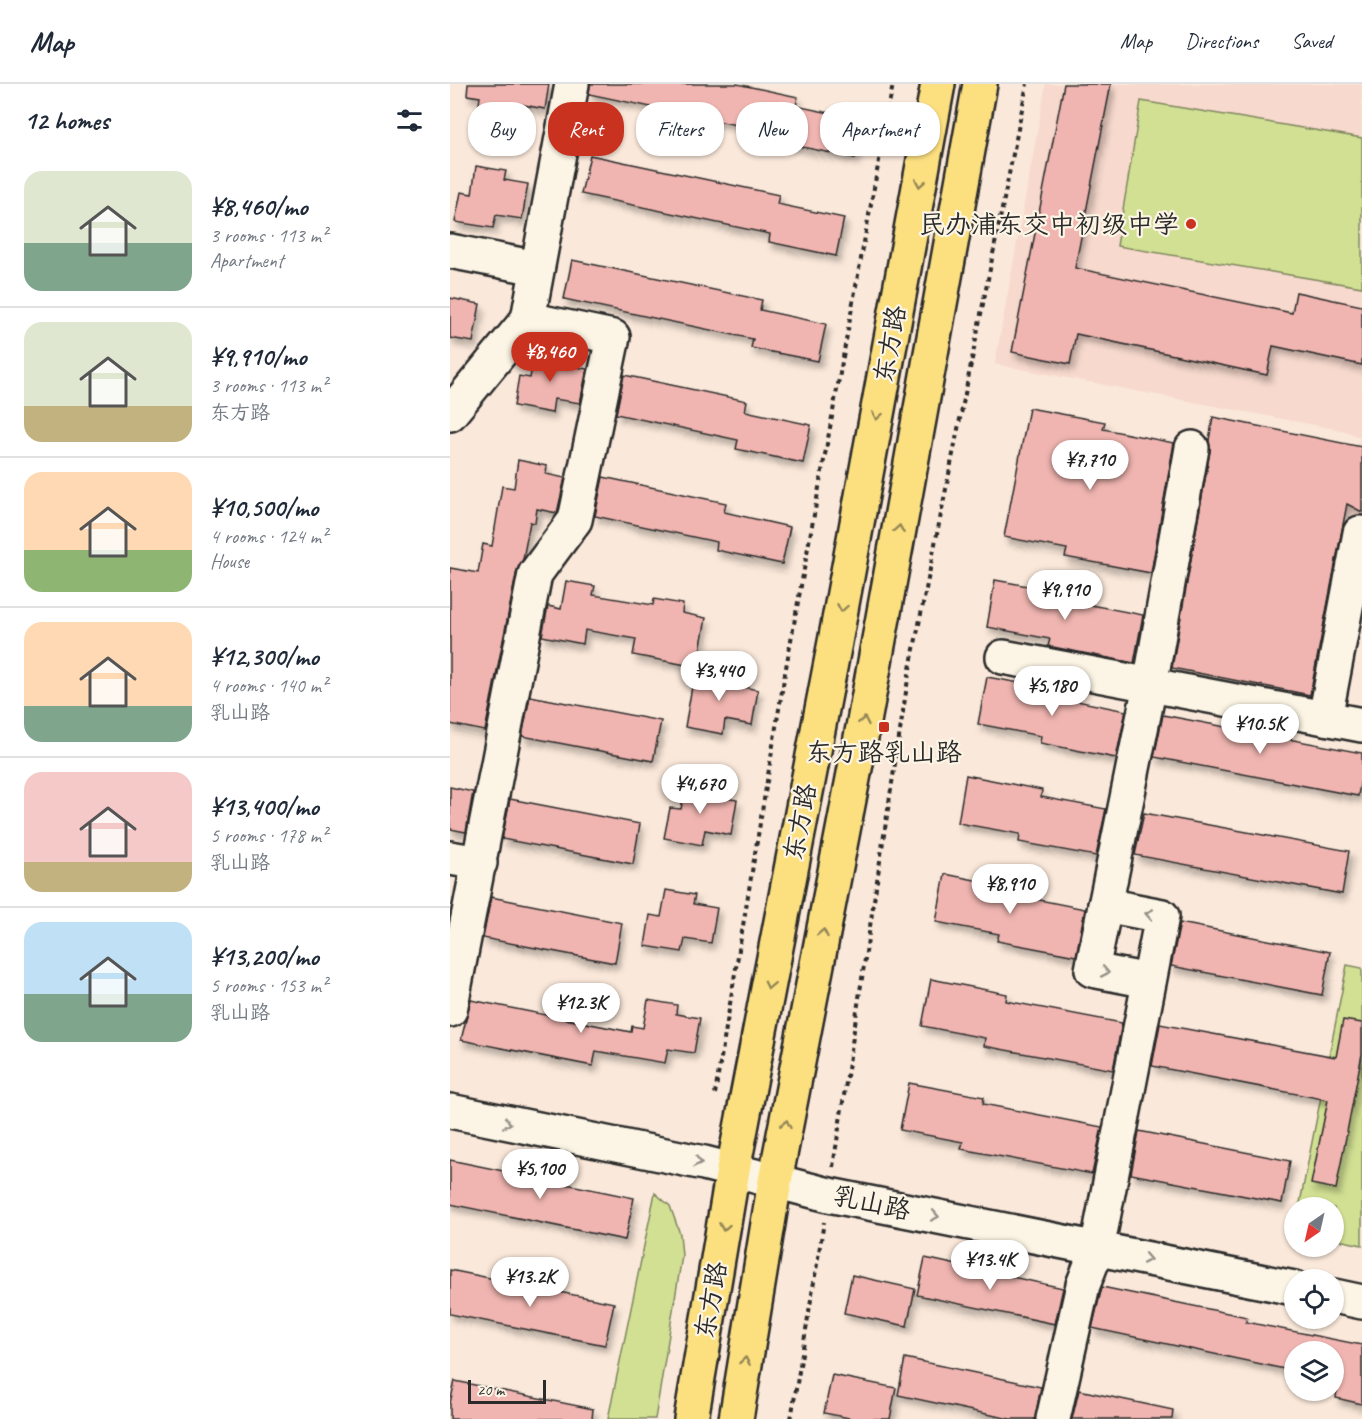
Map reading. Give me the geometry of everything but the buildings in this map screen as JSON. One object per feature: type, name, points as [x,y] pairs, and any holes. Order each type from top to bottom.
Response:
[{"type":"main road","name":"东方路","points":[[692,1419],[733,1170],[835,642],[938,84]]},
{"type":"main road","name":"东方路","points":[[736,1419],[775,1181],[864,722],[980,84]]},
{"type":"street","points":[[450,414],[528,319],[572,84]]},
{"type":"street","points":[[450,251],[537,268]]},
{"type":"street","points":[[450,1010],[465,860],[535,574],[575,520],[613,337],[528,319]]},
{"type":"street","points":[[1149,981],[1092,970],[1150,685],[1192,448]]},
{"type":"street","points":[[1324,718],[1360,533]]},
{"type":"street","points":[[1003,657],[1362,725]]},
{"type":"street","points":[[1053,1419],[1083,1285],[1097,1249],[1162,916],[1105,905]]},
{"type":"street","name":"乳山路","points":[[450,1111],[733,1170],[829,1195],[1284,1286]]},
{"type":"street","points":[[1344,1298],[1362,1302]]},
{"type":"path","name":"东方路","points":[[713,1104],[785,673],[893,84]]},
{"type":"path","points":[[791,1419],[829,1195],[908,679],[1027,84]]},
{"type":"shaded area","name":"民办浦东交中初级中学","points":[[1046,84],[1362,84],[1362,525],[1325,505],[1361,438],[1346,431],[995,364]]},
{"type":"green space","points":[[1141,101],[1362,138],[1362,287],[1117,246]]},
{"type":"green space","points":[[1347,965],[1362,968],[1362,1245],[1344,1241],[1344,1197],[1301,1197]]},
{"type":"green space","points":[[655,1193],[670,1206],[680,1234],[682,1256],[655,1419],[608,1419]]},
{"type":"place","name":"民办浦东交中初级中学","points":[[1191,224]]},
{"type":"place","name":"东方路乳山路","points":[[884,727]]}]
